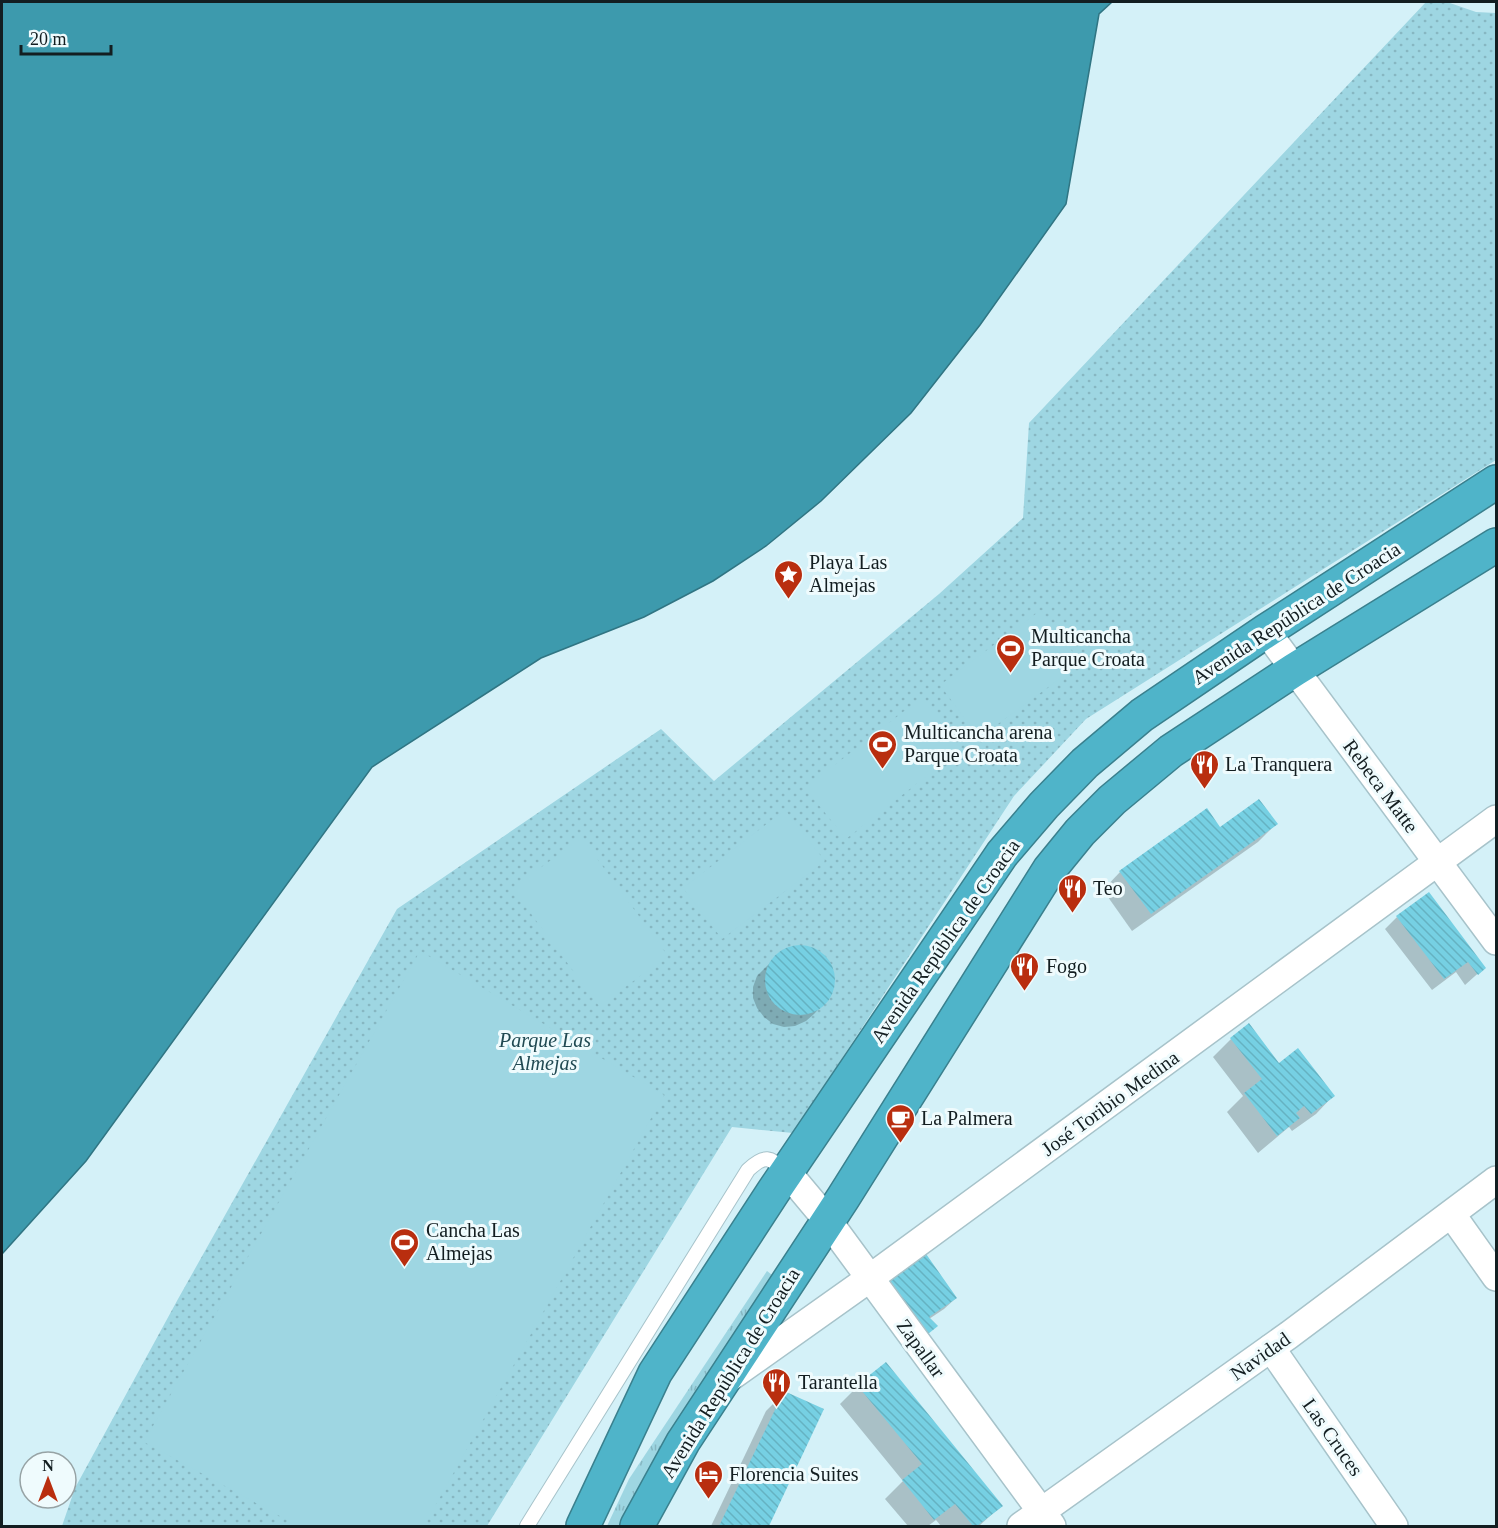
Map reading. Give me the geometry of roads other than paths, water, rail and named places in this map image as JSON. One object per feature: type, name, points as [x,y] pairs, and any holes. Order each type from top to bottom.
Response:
[{"type":"highway","name":"Avenida República de Croacia","points":[[583,1527],[655,1373],[787,1172],[1002,854],[1044,805],[1085,763],[1142,715],[1266,631],[1497,482]]},
{"type":"highway","name":"Avenida República de Croacia","points":[[637,1527],[683,1442],[828,1221],[1049,870],[1080,832],[1112,800],[1171,751],[1294,670],[1497,545]]},
{"type":"street","name":"Rebeca Matte","points":[[1266,631],[1497,941]]},
{"type":"street","name":"José Toribio Medina","points":[[721,1384],[870,1278],[1497,819]]},
{"type":"street","name":"Zapallar","points":[[787,1172],[828,1221],[870,1278],[1038,1522]]},
{"type":"street","name":"Navidad","points":[[1038,1522],[1497,1180]]},
{"type":"street","points":[[1452,1215],[1497,1277]]},
{"type":"street","name":"Las Cruces","points":[[1271,1348],[1394,1527]]},
{"type":"lane","points":[[527,1527],[748,1170],[763,1159],[771,1159],[787,1172]]},
{"type":"place","name":"Playa Las Almejas","points":[[788,600]]},
{"type":"place","name":"Multicancha Parque Croata","points":[[1010,674]]},
{"type":"place","name":"Multicancha arena Parque Croata","points":[[883,770]]},
{"type":"place","name":"La Tranquera","points":[[1204,790]]},
{"type":"place","name":"Teo","points":[[1072,914]]},
{"type":"place","name":"Fogo","points":[[1025,992]]},
{"type":"place","name":"La Palmera","points":[[900,1144]]},
{"type":"place","name":"Cancha Las Almejas","points":[[405,1268]]},
{"type":"place","name":"Tarantella","points":[[777,1408]]},
{"type":"place","name":"Florencia Suites","points":[[708,1500]]},
{"type":"park label","name":"Parque Las Almejas","points":[[545,1052]]}]
